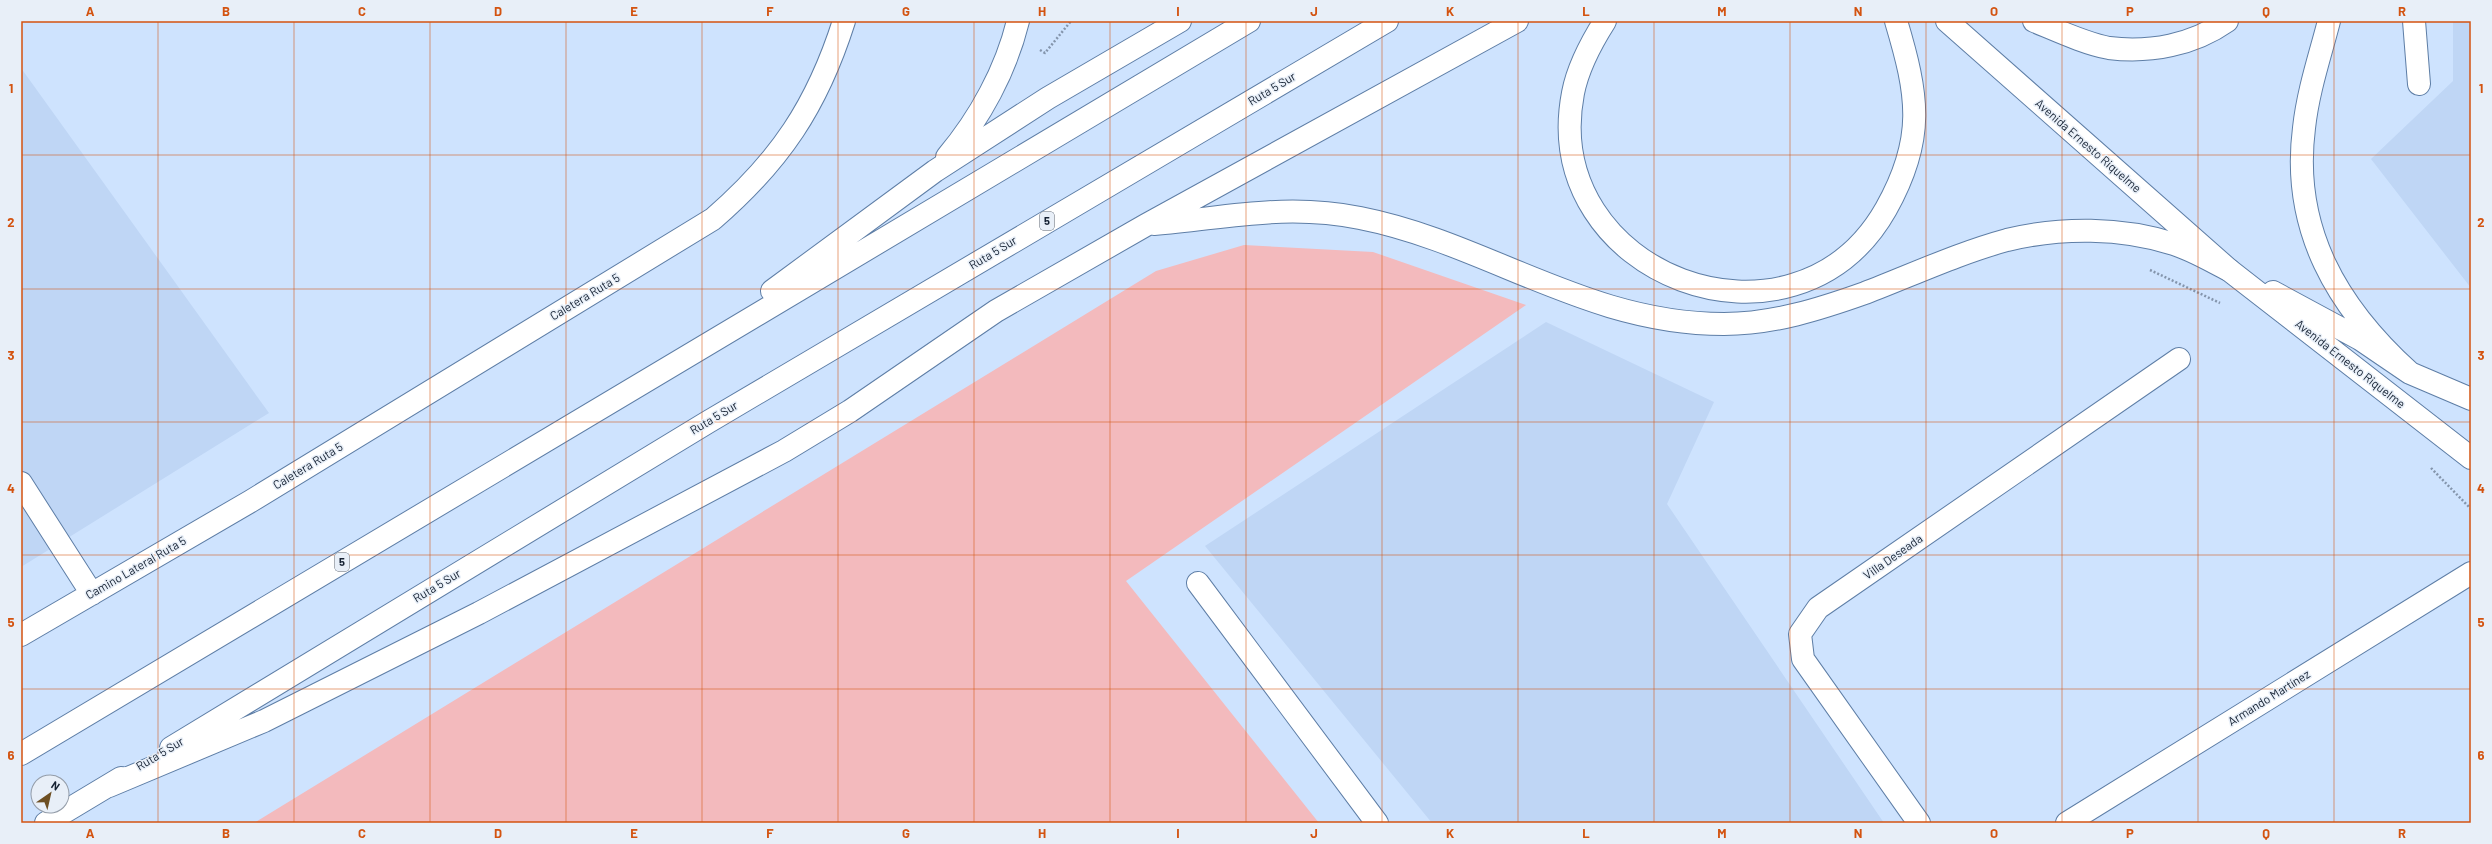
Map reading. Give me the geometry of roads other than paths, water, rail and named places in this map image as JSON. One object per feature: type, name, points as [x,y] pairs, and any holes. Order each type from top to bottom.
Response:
[{"type":"main road","name":"Caletera Ruta 5","points":[[250,501],[713,220],[743,193],[771,162],[796,129],[816,94],[833,57],[844,21]]},
{"type":"main road","points":[[935,171],[965,134],[990,93],[1004,64],[1018,21]]},
{"type":"main road","points":[[663,370],[935,171],[1048,98],[1180,21]]},
{"type":"main road","name":"5","points":[[21,754],[1249,21]]},
{"type":"main road","name":"Ruta 5 Sur","points":[[46,823],[708,422],[1387,21]]},
{"type":"main road","points":[[109,786],[264,721],[478,613],[784,451],[850,411],[996,311],[1146,225],[1517,21]]},
{"type":"main road","points":[[1605,21],[1582,63],[1573,92],[1570,121],[1571,150],[1580,184],[1604,224],[1621,244],[1642,261],[1684,283],[1731,293],[1779,289],[1802,282],[1824,271],[1859,244],[1880,219],[1905,169],[1913,139],[1915,108],[1914,86],[1910,65],[1896,21]]},
{"type":"main road","name":"Avenida Ernesto Riquelme","points":[[1946,21],[2229,270],[2471,458]]},
{"type":"main road","points":[[2034,21],[2108,48],[2137,50],[2166,47],[2194,38],[2227,21]]},
{"type":"main road","points":[[2329,21],[2304,127],[2302,176],[2306,207],[2312,234],[2325,265],[2341,295],[2360,322],[2383,349],[2410,373]]},
{"type":"main road","points":[[2414,21],[2419,84]]},
{"type":"main road","points":[[1146,225],[1266,211],[1299,211],[1362,218],[1449,246],[1550,287],[1619,311],[1653,318],[1710,324],[1764,321],[1805,313],[1981,249],[2037,234],[2097,231],[2147,236],[2176,244],[2229,270]]},
{"type":"main road","name":"Avenida Ernesto Riquelme","points":[[2229,270],[2332,323],[2410,373],[2471,400]]},
{"type":"main road","name":"Villa Deseada","points":[[1919,823],[1803,660],[1800,634],[1818,608],[2179,359]]},
{"type":"main road","points":[[21,483],[92,594]]},
{"type":"main road","name":"Camino Lateral Ruta 5","points":[[21,635],[250,501]]},
{"type":"main road","name":"Armando Martínez","points":[[2067,823],[2471,573]]},
{"type":"main road","points":[[1198,583],[1377,823]]}]
